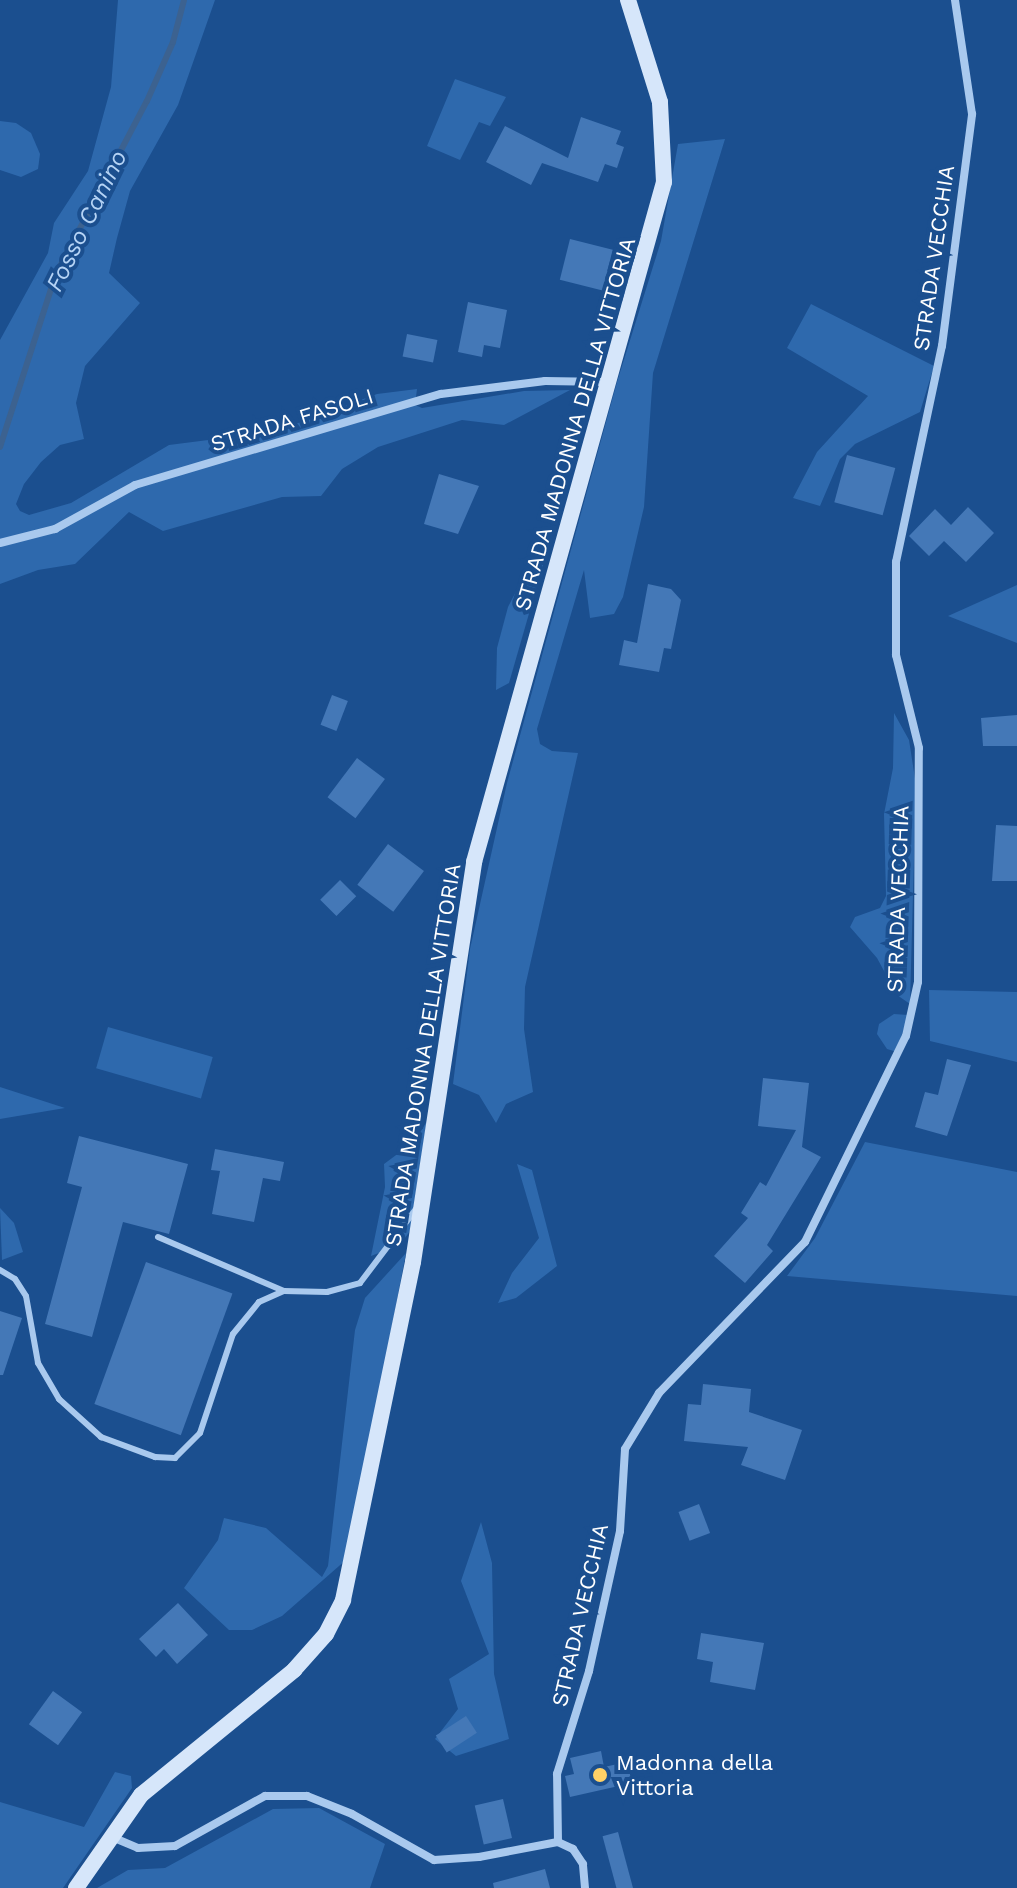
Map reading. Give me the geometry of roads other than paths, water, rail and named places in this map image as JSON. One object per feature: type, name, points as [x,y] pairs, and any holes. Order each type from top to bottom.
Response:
[{"type":"street","name":"STRADA MADONNA DELLA VITTORIA","points":[[76,1888],[158,1777],[294,1670],[334,1620],[351,1572],[423,1202],[474,862],[664,182],[660,102],[628,0]]},
{"type":"street","name":"STRADA VECCHIA","points":[[558,1842],[557,1774],[589,1671],[620,1531],[625,1449],[659,1393],[805,1242],[906,1036],[918,982],[919,748],[896,655],[896,562],[942,346],[972,114],[955,0]]},
{"type":"street","name":"STRADA FASOLI","points":[[0,543],[55,529],[153,479],[441,394],[545,381],[609,382]]},
{"type":"street","points":[[112,1837],[138,1848],[175,1846],[265,1796],[307,1796],[352,1814],[434,1860],[479,1857],[558,1842],[573,1849],[583,1864],[585,1888]]},
{"type":"lane","points":[[158,1237],[284,1291],[327,1292],[360,1283],[423,1202]]},
{"type":"lane","points":[[0,1270],[15,1279],[26,1296],[38,1363],[59,1399],[101,1437],[155,1457],[175,1458],[200,1433],[233,1334],[259,1302],[284,1291]]},
{"type":"waterway","name":"Fosso Canino","points":[[0,447],[56,274],[147,101],[173,42],[184,0]]},
{"type":"place","name":"Madonna della Vittoria","points":[[600,1775]]}]
